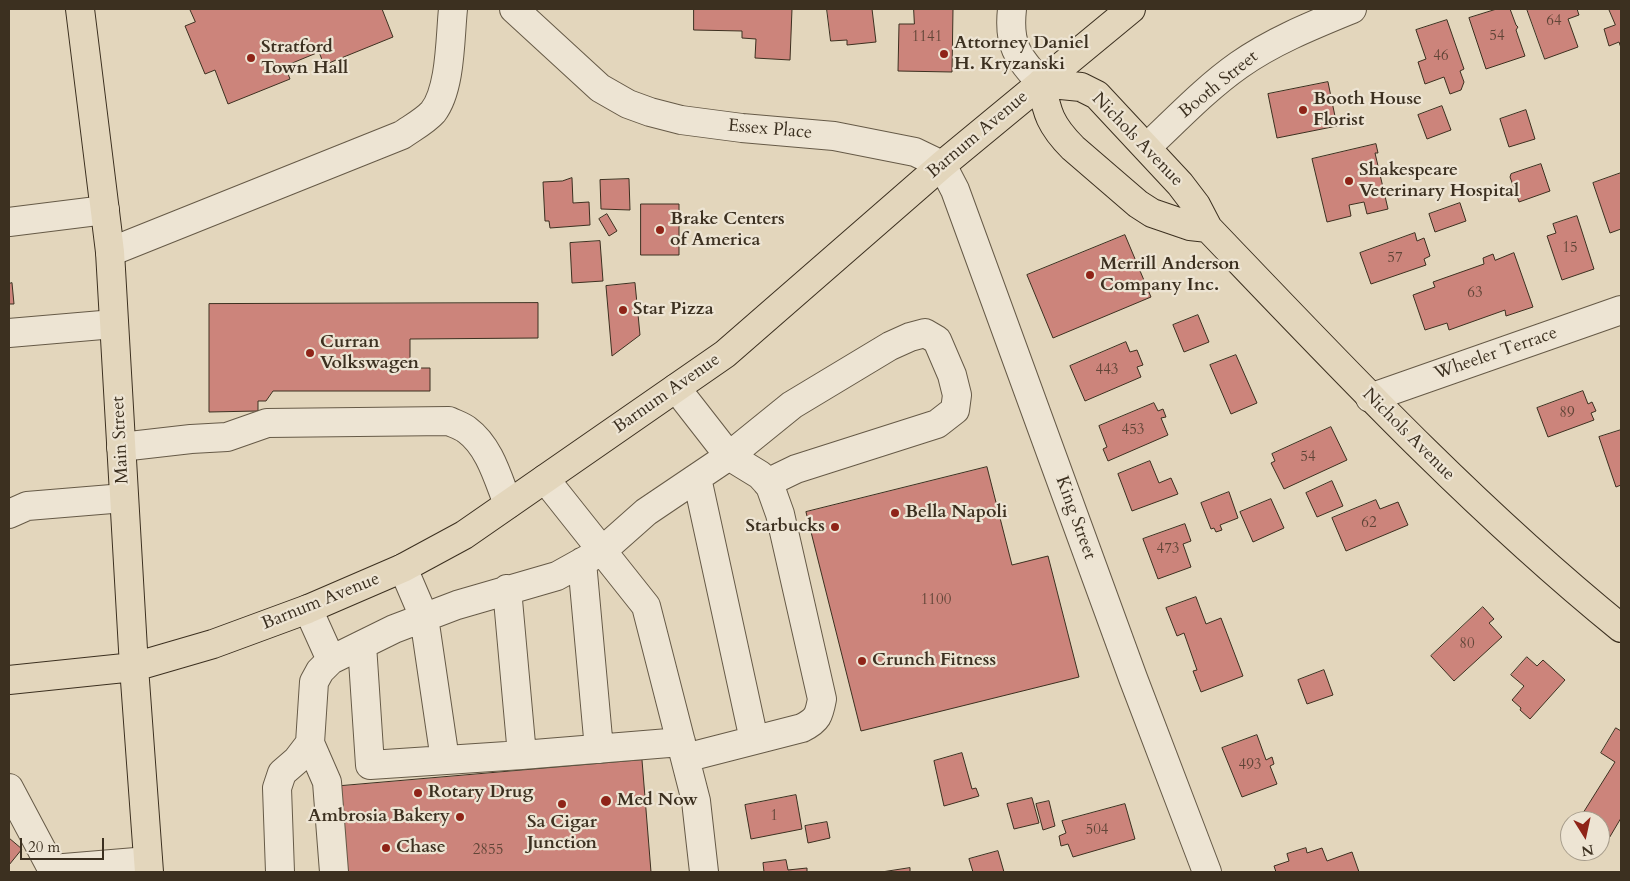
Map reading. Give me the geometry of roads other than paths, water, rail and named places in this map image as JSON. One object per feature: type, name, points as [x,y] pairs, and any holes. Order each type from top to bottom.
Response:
[{"type":"main road","name":"Main Street","points":[[80,9],[110,252],[134,667],[148,867]]},
{"type":"main road","name":"Barnum Avenue","points":[[9,680],[134,667],[213,644],[308,609],[403,568],[464,535],[725,354],[942,165],[1131,9]]},
{"type":"main road","name":"Nichols Avenue","points":[[1041,83],[1081,87],[1097,95],[1180,184],[1196,205],[1208,228],[1370,398],[1521,543],[1621,628]]},
{"type":"main road","points":[[1041,83],[1050,120],[1073,148],[1138,204],[1152,213],[1190,226],[1208,228]]},
{"type":"street","points":[[110,252],[402,135],[418,125],[433,112],[442,97],[446,84],[453,9]]},
{"type":"street","name":"Essex Place","points":[[514,9],[600,88],[628,104],[681,120],[742,128],[834,136],[914,152],[942,165]]},
{"type":"street","points":[[1012,9],[1011,36],[1015,48],[1027,68],[1041,83]]},
{"type":"street","name":"Booth Street","points":[[1147,147],[1196,100],[1238,66],[1290,36],[1352,9]]},
{"type":"street","name":"King Street","points":[[942,165],[960,203],[1130,669],[1207,872]]},
{"type":"street","points":[[9,222],[105,210]]},
{"type":"street","name":"Wheeler Terrace","points":[[1370,398],[1621,310]]},
{"type":"street","points":[[9,333],[114,324]]},
{"type":"street","points":[[334,872],[326,782],[310,743],[314,682],[320,671],[330,660],[424,617],[507,589],[557,576],[592,556],[646,512],[729,456],[792,405],[890,346],[910,337],[925,333],[937,340],[952,375],[957,395],[955,410],[937,424],[796,469],[767,483]]},
{"type":"street","points":[[362,645],[370,765],[600,749],[683,750],[754,740],[802,728],[813,722],[819,714],[822,699],[780,514],[770,486],[760,475],[729,456],[676,388]]},
{"type":"street","points":[[121,447],[227,437],[267,423],[449,421],[467,429],[481,444],[494,468],[508,504]]},
{"type":"street","points":[[697,478],[754,740]]},
{"type":"street","points":[[545,479],[592,556],[646,606],[696,801],[704,872]]},
{"type":"street","points":[[9,514],[27,506],[124,498]]},
{"type":"street","points":[[592,556],[600,749]]},
{"type":"street","points":[[403,568],[424,617],[445,760]]},
{"type":"street","points":[[507,589],[522,755]]},
{"type":"street","points":[[308,609],[330,660]]},
{"type":"street","points":[[280,872],[277,788],[282,774],[297,760],[310,743]]},
{"type":"street","points":[[9,788],[52,869],[148,867]]},
{"type":"place","name":"Attorney Daniel H. Kryzanski","points":[[944,54]]},
{"type":"place","name":"Stratford Town Hall","points":[[251,58]]},
{"type":"place","name":"Booth House Florist","points":[[1303,110]]},
{"type":"place","name":"Shakespeare Veterinary Hospital","points":[[1349,181]]},
{"type":"place","name":"Brake Centers of America","points":[[660,230]]},
{"type":"place","name":"Merrill Anderson Company Inc.","points":[[1090,275]]},
{"type":"place","name":"Star Pizza","points":[[623,310]]},
{"type":"place","name":"Curran Volkswagen","points":[[310,353]]},
{"type":"place","name":"Bella Napoli","points":[[895,513]]},
{"type":"place","name":"Starbucks","points":[[835,527]]},
{"type":"place","name":"Crunch Fitness","points":[[862,661]]},
{"type":"place","name":"Rotary Drug","points":[[418,793]]},
{"type":"place","name":"Med Now","points":[[606,801]]},
{"type":"place","name":"Sa Cigar Junction","points":[[562,804]]},
{"type":"place","name":"Ambrosia Bakery","points":[[460,817]]},
{"type":"place","name":"Chase","points":[[386,848]]}]
